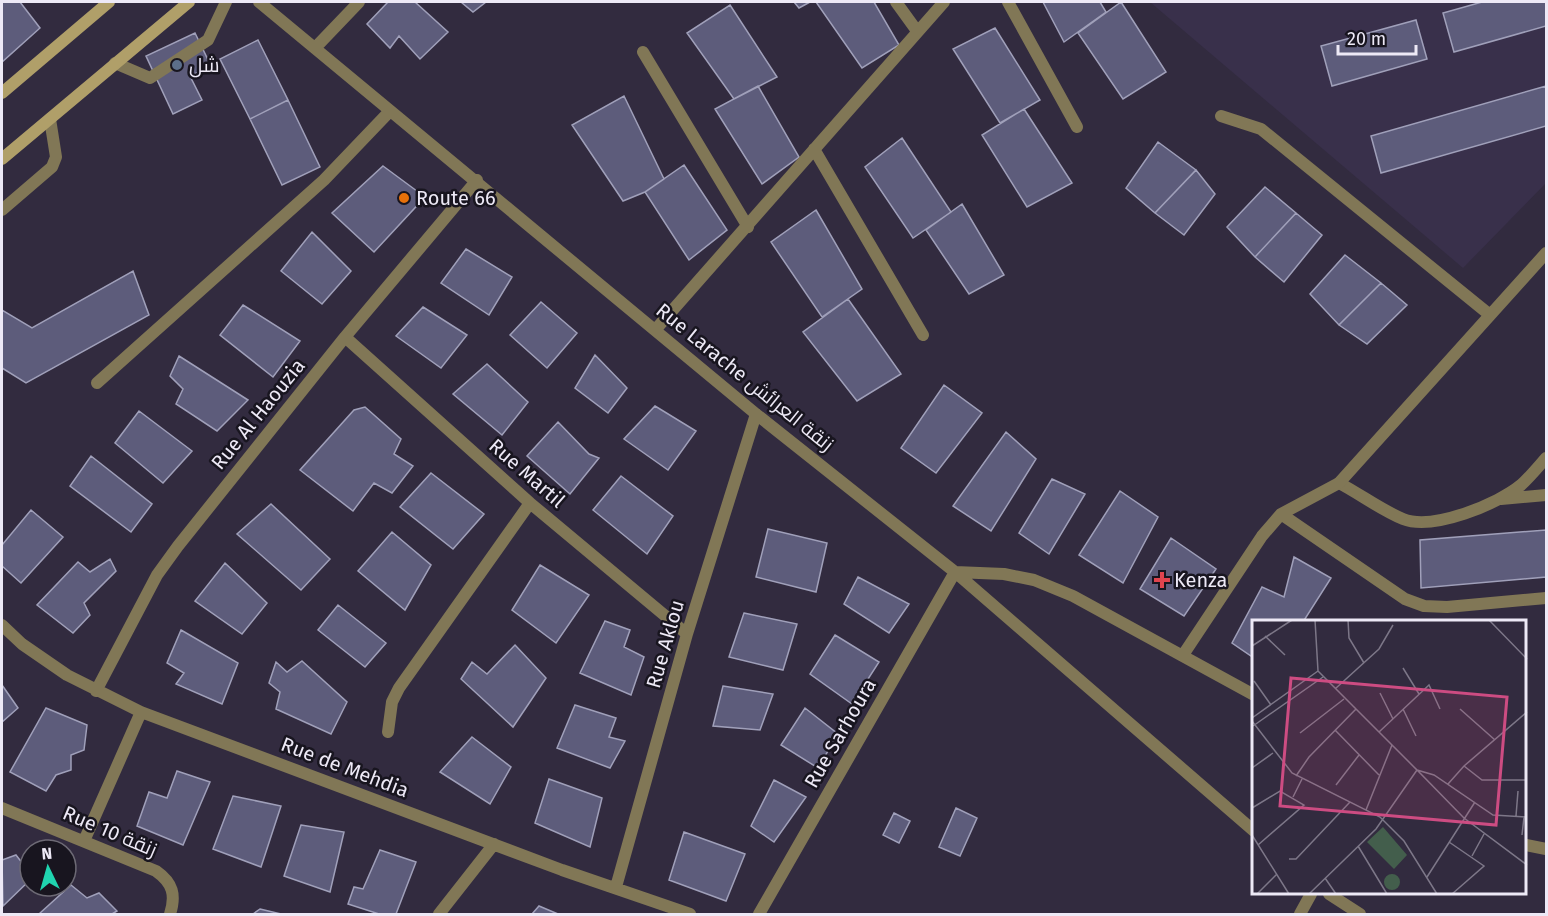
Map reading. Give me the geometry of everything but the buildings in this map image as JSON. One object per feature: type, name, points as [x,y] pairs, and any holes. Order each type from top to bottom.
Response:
[{"type":"street","points":[[2,93],[109,2]]},
{"type":"street","points":[[2,159],[189,2]]},
{"type":"street","points":[[116,63],[150,78],[208,40],[226,2]]},
{"type":"street","name":"Rue Larache زنقة العرائش","points":[[259,2],[477,180],[756,414],[955,572],[1252,829]]},
{"type":"street","points":[[315,48],[359,2]]},
{"type":"street","points":[[896,2],[917,31]]},
{"type":"street","points":[[656,329],[944,2]]},
{"type":"street","points":[[1008,2],[1077,127]]},
{"type":"street","points":[[643,52],[748,227]]},
{"type":"street","points":[[97,384],[324,180],[390,111]]},
{"type":"street","points":[[1221,116],[1261,129],[1490,315]]},
{"type":"street","points":[[2,210],[52,167],[56,157],[50,119]]},
{"type":"street","points":[[814,149],[923,335]]},
{"type":"street","name":"Rue Al Haouzia","points":[[96,691],[157,575],[171,555],[345,337],[477,180]]},
{"type":"street","points":[[1183,655],[1262,536],[1281,514],[1339,483],[1546,253]]},
{"type":"street","name":"Rue Martil","points":[[345,337],[530,503],[687,634]]},
{"type":"street","name":"Rue Aklou","points":[[616,888],[687,634],[756,414]]},
{"type":"street","points":[[1339,483],[1406,520],[1437,520],[1470,512],[1520,486],[1546,458]]},
{"type":"street","points":[[1496,499],[1546,495]]},
{"type":"street","points":[[388,732],[392,702],[399,688],[530,503]]},
{"type":"street","points":[[1281,514],[1405,598],[1424,606],[1546,598]]},
{"type":"street","points":[[955,572],[1004,574],[1034,580],[1073,596],[1252,694]]},
{"type":"street","name":"Rue Sarhoura","points":[[759,915],[955,572]]},
{"type":"street","name":"Rue de Mehdia","points":[[2,625],[22,644],[96,691],[141,712],[690,915]]},
{"type":"street","points":[[84,841],[141,712]]},
{"type":"street","name":"Rue 10 زنقة","points":[[2,808],[156,871],[166,878],[174,892],[170,915]]},
{"type":"street","points":[[439,915],[494,844]]},
{"type":"street","points":[[1527,845],[1546,849]]},
{"type":"street","points":[[1300,915],[1310,895]]},
{"type":"street","points":[[1330,895],[1360,915]]},
{"type":"shaded area","points":[[1150,2],[1546,2],[1546,183],[1463,268]]},
{"type":"place","name":"شل","points":[[177,65]]},
{"type":"place","name":"Route 66","points":[[404,198]]},
{"type":"place","name":"Kenza","points":[[1162,580]]}]
